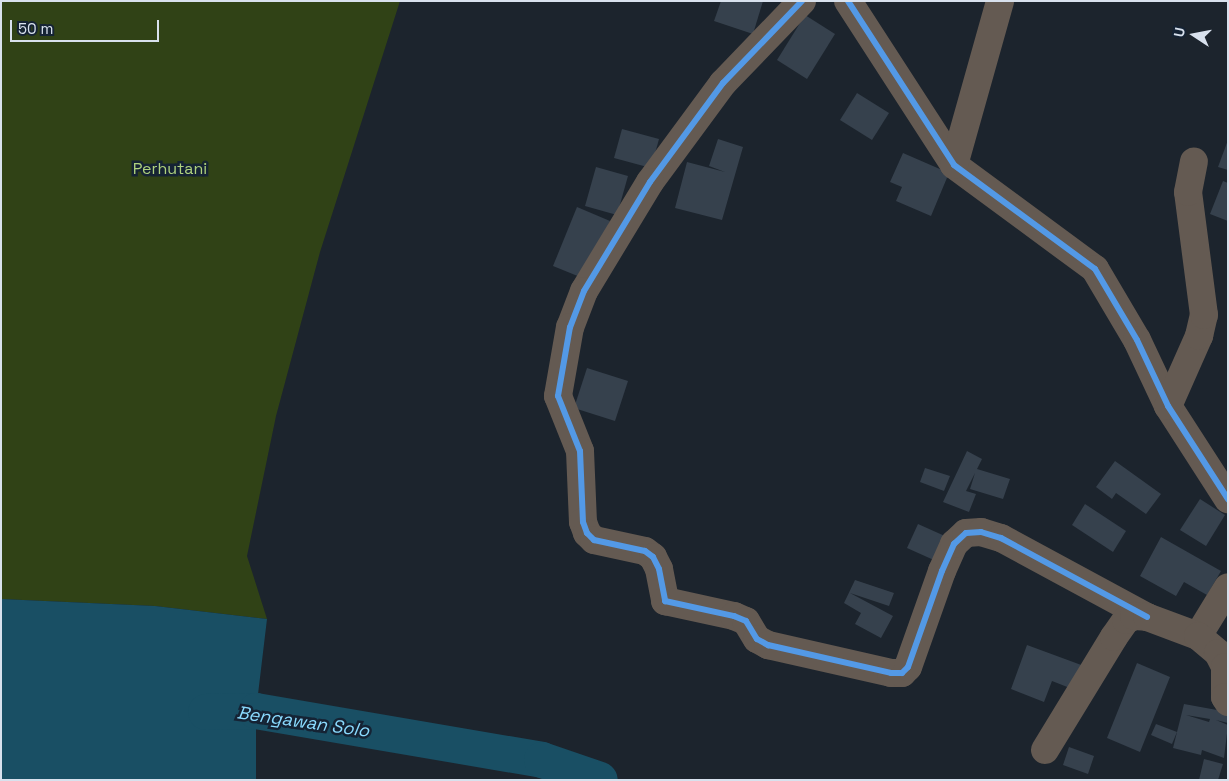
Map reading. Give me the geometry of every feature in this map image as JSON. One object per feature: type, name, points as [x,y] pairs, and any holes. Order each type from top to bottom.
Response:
[{"type":"street","points":[[802,1],[723,83],[650,182],[584,291],[570,327],[558,396],[580,451],[583,522],[587,533],[594,540],[645,551],[653,557],[659,569],[665,602],[734,616],[746,621],[757,639],[768,645],[890,673],[902,673],[908,667],[942,571],[954,544],[966,533],[981,532],[1001,538],[1147,617],[1198,636],[1218,654],[1225,667],[1224,696],[1228,702]]},
{"type":"street","points":[[848,1],[954,165],[1095,269],[1137,340],[1168,406],[1228,499]]},
{"type":"street","points":[[954,165],[1000,1]]},
{"type":"street","points":[[1168,406],[1199,336],[1204,315],[1188,202],[1194,162]]},
{"type":"street","points":[[1198,636],[1228,587]]},
{"type":"street","points":[[1045,750],[1126,620],[1134,616],[1147,617]]},
{"type":"green space","name":"Perhutani","points":[[1,1],[400,1],[320,252],[276,416],[247,556],[267,619],[155,606],[1,599]]},
{"type":"water","points":[[1,599],[155,606],[267,619],[256,711],[256,780],[1,780]]},
{"type":"building","points":[[721,1],[763,1],[753,34],[714,21]]},
{"type":"building","points":[[805,15],[835,34],[807,79],[777,60]]},
{"type":"building","points":[[857,93],[889,113],[872,140],[840,120]]},
{"type":"building","points":[[622,129],[659,139],[651,168],[614,158]]},
{"type":"building","points":[[718,139],[743,147],[722,220],[675,208],[687,162],[725,172],[709,166]]},
{"type":"building","points":[[1228,140],[1228,170],[1218,167]]},
{"type":"building","points":[[903,153],[949,173],[931,216],[896,201],[902,187],[890,182]]},
{"type":"building","points":[[596,167],[628,176],[617,215],[585,206]]},
{"type":"building","points":[[1223,181],[1228,183],[1228,221],[1210,214]]},
{"type":"building","points":[[577,207],[610,221],[585,279],[553,266]]},
{"type":"building","points":[[587,368],[628,381],[615,421],[574,408]]},
{"type":"building","points":[[967,451],[982,459],[977,469],[1010,479],[1003,499],[970,489],[975,473],[966,491],[976,494],[969,512],[943,502]]},
{"type":"building","points":[[1115,461],[1161,494],[1146,514],[1116,493],[1112,499],[1096,487]]},
{"type":"building","points":[[925,468],[950,476],[944,491],[920,482]]},
{"type":"building","points":[[1200,499],[1225,515],[1206,546],[1180,530]]},
{"type":"building","points":[[1085,504],[1126,531],[1113,552],[1072,525]]},
{"type":"building","points":[[918,524],[947,537],[936,561],[907,548]]},
{"type":"building","points":[[1161,537],[1221,571],[1207,595],[1184,582],[1176,596],[1140,576]]},
{"type":"building","points":[[855,580],[894,593],[889,606],[850,593],[893,616],[881,638],[855,624],[861,613],[844,603]]},
{"type":"building","points":[[1027,645],[1084,666],[1075,690],[1052,681],[1044,702],[1011,689]]},
{"type":"building","points":[[1137,663],[1170,677],[1140,752],[1107,738]]},
{"type":"building","points":[[1184,704],[1228,712],[1228,723],[1216,720],[1228,725],[1224,758],[1202,750],[1201,755],[1173,748]],"holes":[[[1186,715],[1210,719],[1209,722]]]},
{"type":"building","points":[[1156,724],[1177,732],[1172,744],[1151,735]]},
{"type":"building","points":[[1069,747],[1094,756],[1088,774],[1063,765]]},
{"type":"building","points":[[1204,759],[1223,764],[1218,780],[1199,780]]},
{"type":"waterway","name":"Bengawan Solo","points":[[206,712],[256,711],[542,760],[600,780]]},
{"type":"cycle path","points":[[802,1],[723,83],[650,182],[584,291],[570,327],[558,396],[580,451],[583,522],[587,533],[594,540],[645,551],[653,557],[659,569],[665,601],[734,616],[746,621],[757,639],[768,645],[891,673],[902,673],[908,667],[942,571],[954,544],[966,533],[981,532],[1001,538],[1147,617]]},
{"type":"cycle path","points":[[848,1],[954,165],[1095,269],[1137,340],[1168,406],[1228,499]]}]
